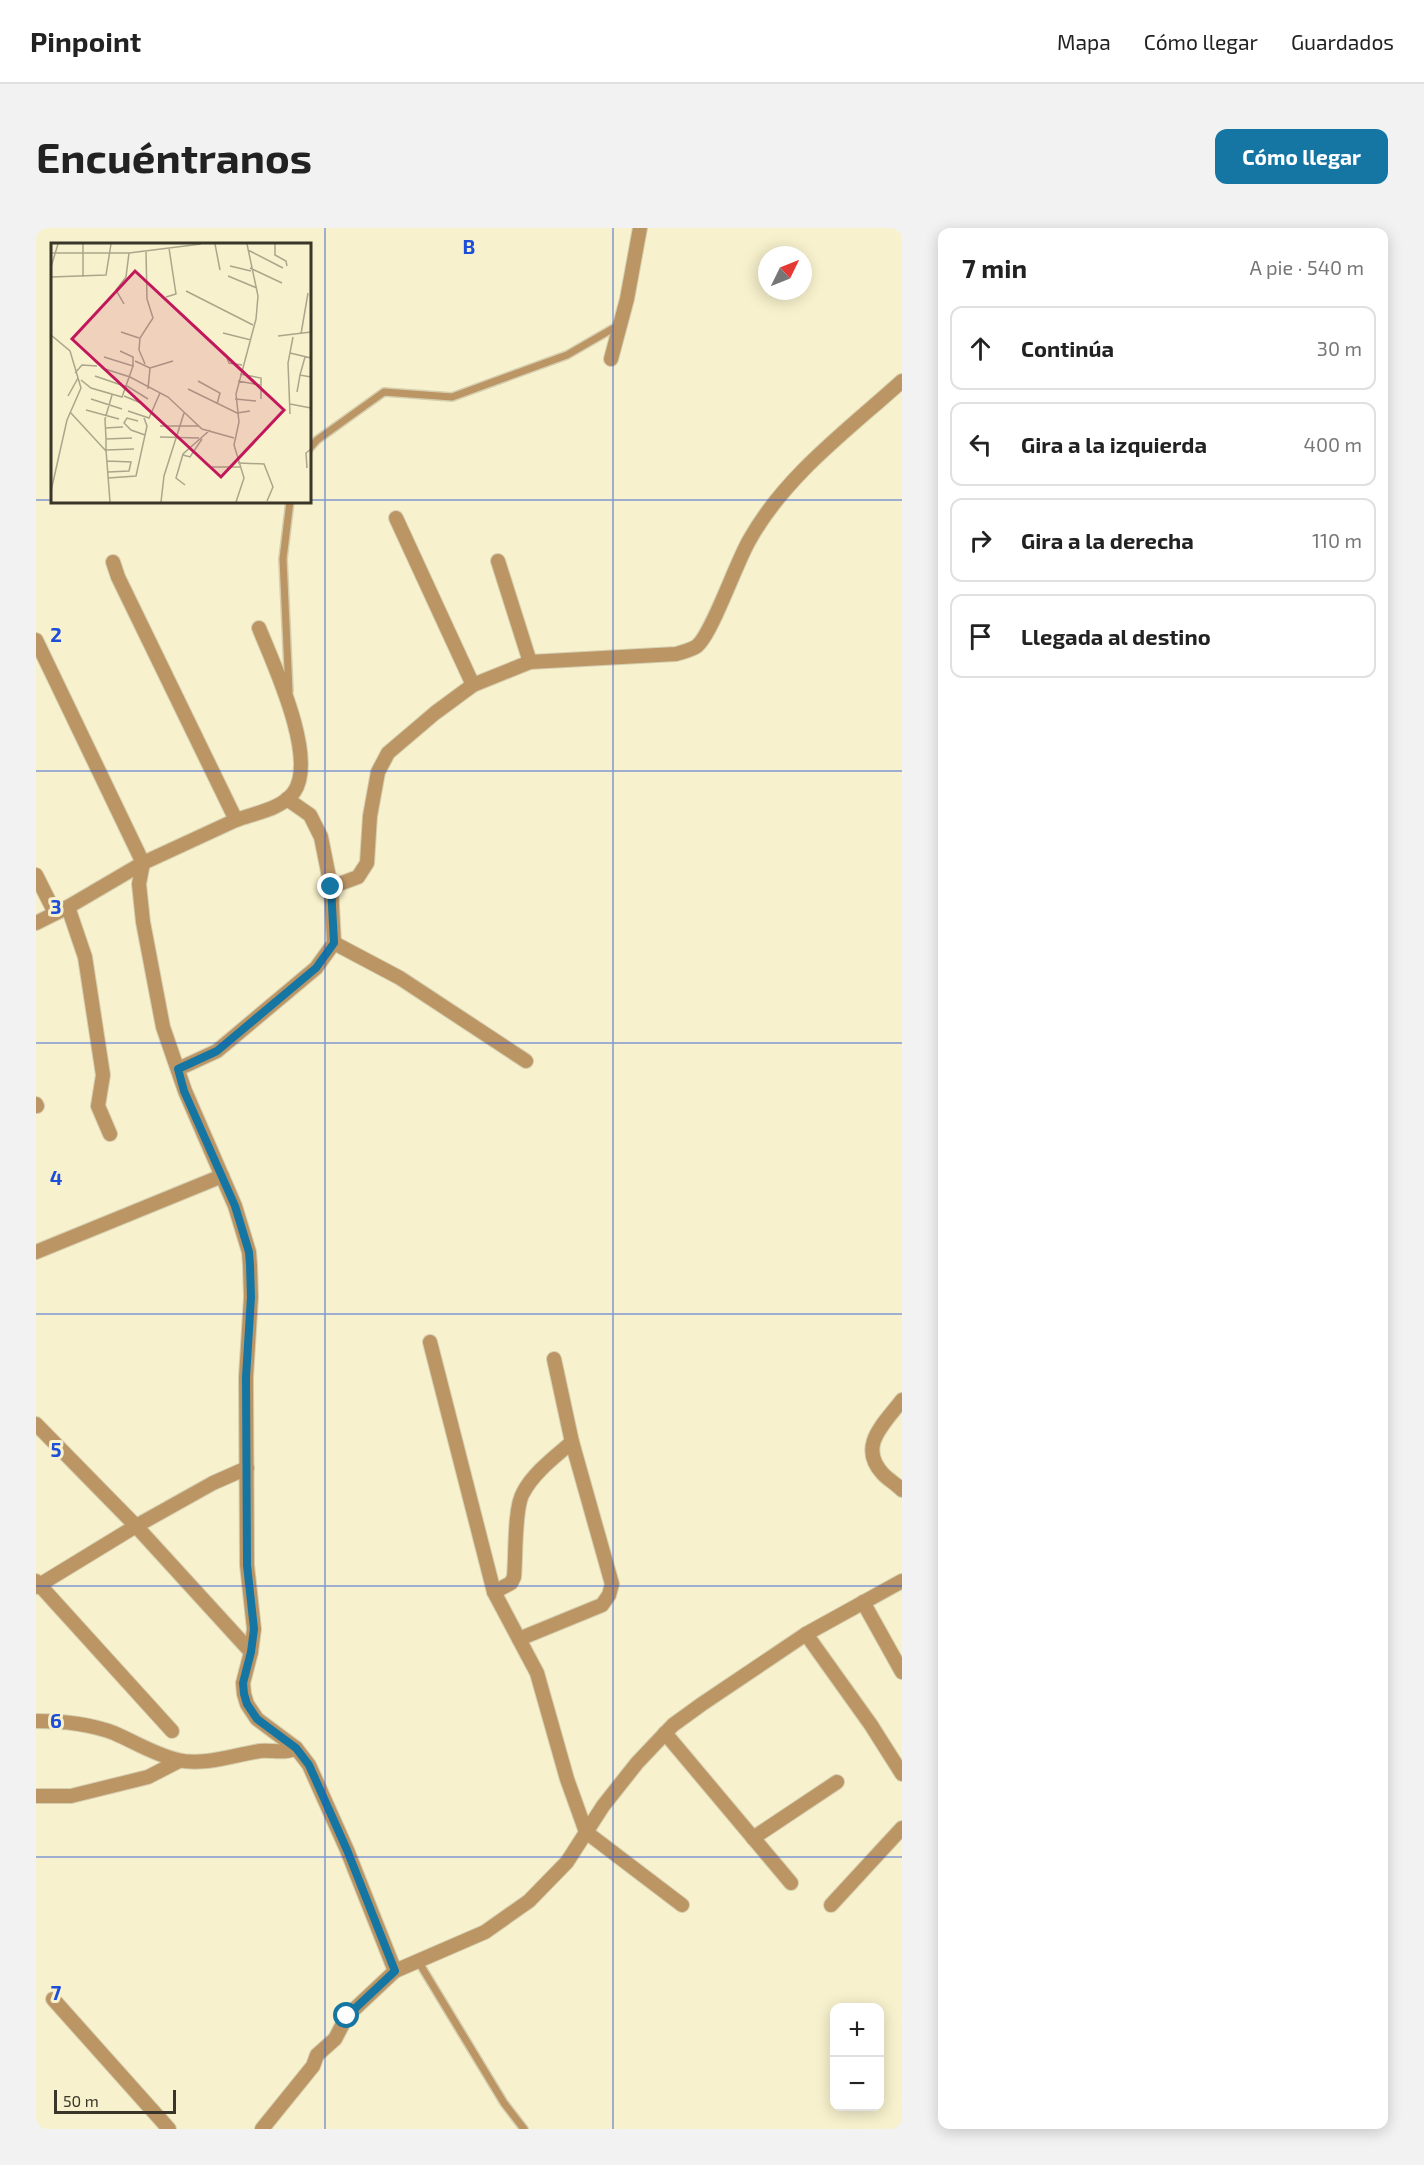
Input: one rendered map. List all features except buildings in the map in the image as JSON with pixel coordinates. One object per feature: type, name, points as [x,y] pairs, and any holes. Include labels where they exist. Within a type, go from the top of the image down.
[{"type":"street","points":[[611,359],[627,299],[640,228]]},
{"type":"street","points":[[331,887],[358,876],[368,863],[370,816],[378,772],[388,753],[435,712],[473,685],[530,662],[676,654],[697,646],[709,627],[749,539],[775,501],[802,471],[902,381]]},
{"type":"street","points":[[396,518],[473,685]]},
{"type":"street","points":[[498,561],[530,662]]},
{"type":"street","points":[[113,562],[118,577],[236,820]]},
{"type":"street","points":[[36,923],[144,863],[236,820],[274,807],[287,800],[295,791],[301,766],[298,738],[289,705],[259,628]]},
{"type":"street","points":[[36,639],[144,863],[140,884],[143,922],[163,1027],[184,1091],[235,1206],[249,1252],[251,1297],[246,1377],[247,1565],[254,1629],[243,1683],[247,1704],[257,1719],[296,1748],[309,1765],[361,1883],[395,1971]]},
{"type":"street","points":[[178,1069],[217,1051],[316,968],[334,943],[331,887],[321,837],[310,815],[287,800]]},
{"type":"street","points":[[36,875],[55,913]]},
{"type":"street","points":[[68,907],[85,957],[103,1075],[98,1106],[110,1134]]},
{"type":"street","points":[[334,943],[400,978],[525,1061]]},
{"type":"street","points":[[36,1252],[222,1176]]},
{"type":"street","points":[[430,1342],[494,1592],[537,1673],[567,1779],[586,1833],[682,1905]]},
{"type":"street","points":[[519,1639],[602,1605],[609,1595],[612,1584],[572,1442],[554,1359]]},
{"type":"street","points":[[902,1400],[872,1441],[871,1457],[883,1474],[902,1490]]},
{"type":"street","points":[[36,1424],[136,1526],[251,1652]]},
{"type":"street","points":[[494,1592],[511,1583],[514,1577],[518,1515],[522,1493],[547,1463],[572,1442]]},
{"type":"street","points":[[172,1731],[37,1584],[213,1483],[247,1468]]},
{"type":"street","points":[[262,2129],[313,2066],[317,2055],[335,2038],[347,2016],[395,1971],[485,1932],[529,1901],[567,1862],[609,1797],[637,1762],[665,1733],[702,1704],[806,1634],[902,1581]]},
{"type":"street","points":[[864,1602],[902,1672]]},
{"type":"street","points":[[806,1634],[872,1725],[902,1774]]},
{"type":"street","points":[[36,1721],[78,1725],[112,1733],[179,1761],[212,1760],[264,1751],[290,1751],[296,1748]]},
{"type":"street","points":[[665,1733],[791,1883]]},
{"type":"street","points":[[36,1796],[71,1796],[148,1777],[179,1761]]},
{"type":"street","points":[[753,1838],[837,1782]]},
{"type":"street","points":[[831,1905],[902,1828]]},
{"type":"street","points":[[53,1999],[169,2129]]},
{"type":"lane","points":[[310,448],[317,440],[384,392],[452,397],[567,355],[620,325]]},
{"type":"lane","points":[[289,705],[283,559],[290,502]]},
{"type":"lane","points":[[418,1961],[504,2103],[524,2129]]},
{"type":"route","points":[[331,887],[334,943],[316,968],[217,1051],[178,1069],[184,1091],[235,1206],[249,1252],[252,1278],[246,1377],[248,1412],[246,1506],[247,1565],[254,1629],[243,1683],[244,1694],[251,1712],[257,1719],[296,1748],[309,1765],[347,1850],[395,1971],[347,2016]]}]
